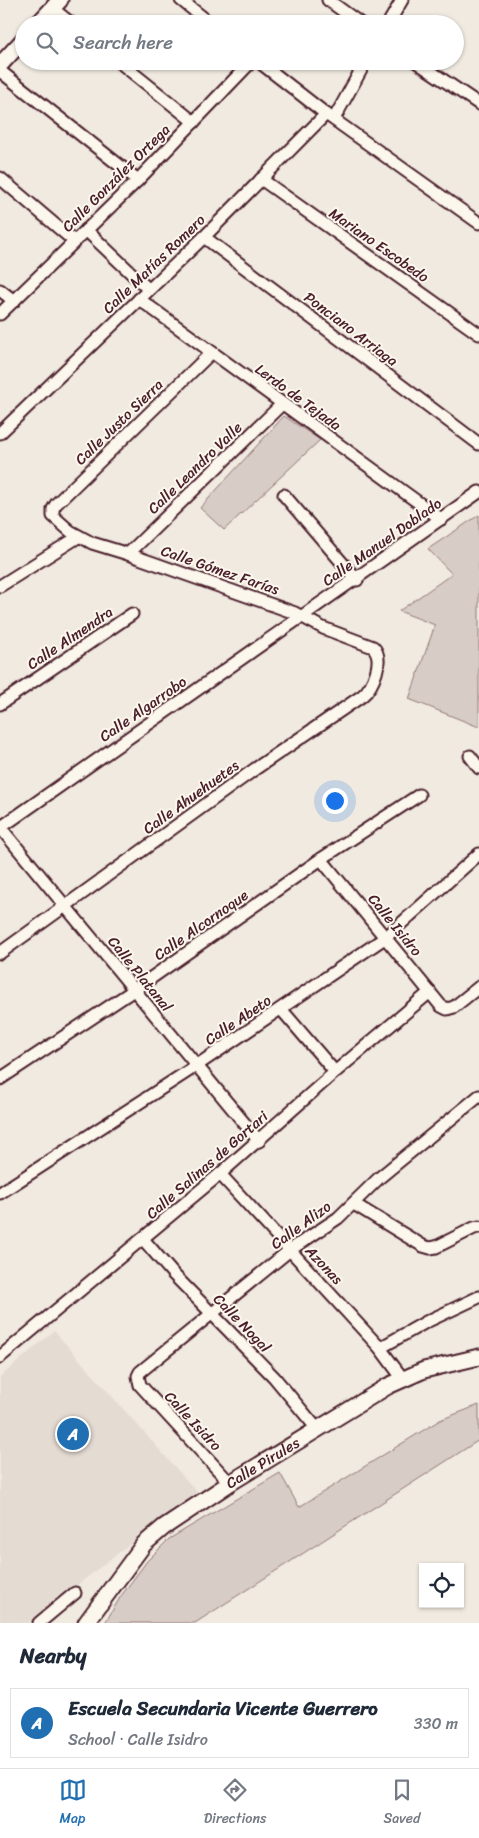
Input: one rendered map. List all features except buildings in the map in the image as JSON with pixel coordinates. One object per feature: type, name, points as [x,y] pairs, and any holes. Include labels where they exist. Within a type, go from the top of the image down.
[{"type":"street","points":[[181,0],[200,15]]},
{"type":"street","points":[[328,0],[349,15]]},
{"type":"street","points":[[393,15],[402,0]]},
{"type":"street","points":[[46,15],[56,4],[65,15]]},
{"type":"street","points":[[0,65],[15,49]]},
{"type":"street","points":[[129,70],[194,122]]},
{"type":"street","name":"Calle González Ortega","points":[[0,314],[138,180],[243,70]]},
{"type":"street","points":[[270,70],[330,116],[479,223]]},
{"type":"street","name":"Calle Matías Romero","points":[[0,433],[262,179],[330,116],[360,70]]},
{"type":"street","points":[[428,70],[479,104]]},
{"type":"street","points":[[0,71],[138,180]]},
{"type":"street","points":[[0,178],[74,241]]},
{"type":"street","name":"Mariano Escobedo","points":[[262,179],[479,334]]},
{"type":"street","points":[[86,230],[148,289]]},
{"type":"street","name":"Ponciano Arriaga","points":[[204,237],[479,444]]},
{"type":"street","points":[[0,290],[14,301]]},
{"type":"street","name":"Lerdo de Tejada","points":[[139,299],[441,519]]},
{"type":"street","name":"Calle Justo Sierra","points":[[53,516],[53,509],[56,504],[211,353]]},
{"type":"street","name":"Calle Leandro Valle","points":[[128,554],[282,404]]},
{"type":"street","name":"Calle Manuel Doblado","points":[[303,616],[357,580],[479,492]]},
{"type":"street","points":[[284,494],[357,580]]},
{"type":"street","name":"Calle Gómez Farías","points":[[53,516],[78,537],[92,543],[303,616],[323,628],[368,644],[378,653]]},
{"type":"street","points":[[0,586],[78,537]]},
{"type":"street","name":"Calle Almendra","points":[[0,704],[132,614]]},
{"type":"street","name":"Calle Algarrobo","points":[[0,827],[303,616]]},
{"type":"street","name":"Calle Ahuehuetes","points":[[0,953],[255,769],[362,696],[369,690],[372,684],[379,658],[378,653]]},
{"type":"street","points":[[470,756],[479,768]]},
{"type":"street","name":"Calle Alcornoque","points":[[0,1079],[134,990],[321,858],[419,795]]},
{"type":"street","name":"Calle Platanal","points":[[0,827],[259,1140]]},
{"type":"street","name":"Calle Abeto","points":[[0,1193],[196,1066],[386,937],[479,854]]},
{"type":"street","name":"Calle Isidro","points":[[321,858],[441,1006],[447,1009],[454,1007],[479,987]]},
{"type":"street","name":"Calle Salinas de Gortari","points":[[2,1352],[143,1239],[430,992]]},
{"type":"street","points":[[281,1009],[335,1072]]},
{"type":"street","name":"Calle Alizo","points":[[138,1376],[143,1369],[290,1250],[323,1230],[354,1204],[379,1178],[479,1096]]},
{"type":"street","name":"Azonas","points":[[220,1174],[380,1348],[402,1379]]},
{"type":"street","points":[[354,1204],[430,1248],[479,1227]]},
{"type":"street","name":"Calle Nogal","points":[[143,1239],[174,1275],[274,1377],[318,1430]]},
{"type":"street","points":[[380,1348],[426,1322],[479,1297]]},
{"type":"street","name":"Calle Pirules","points":[[86,1623],[150,1537],[164,1526],[364,1400],[402,1379],[432,1368],[479,1358]]},
{"type":"street","name":"Calle Isidro","points":[[138,1376],[140,1385],[230,1483]]},
{"type":"street","points":[[39,1623],[76,1593]]},
{"type":"shaded area","points":[[284,416],[320,440],[224,530],[200,508]]},
{"type":"shaded area","points":[[479,515],[479,727],[409,699],[435,625],[399,611],[452,574],[428,549]]},
{"type":"shaded area","points":[[54,1331],[197,1492],[28,1623],[0,1623],[0,1377]]},
{"type":"shaded area","points":[[479,1405],[479,1440],[195,1623],[105,1623],[121,1596],[147,1561],[169,1539],[280,1473],[299,1507],[440,1420]]},
{"type":"place","name":"Escuela Secundaria Vicente Guerrero","points":[[73,1434]]}]
